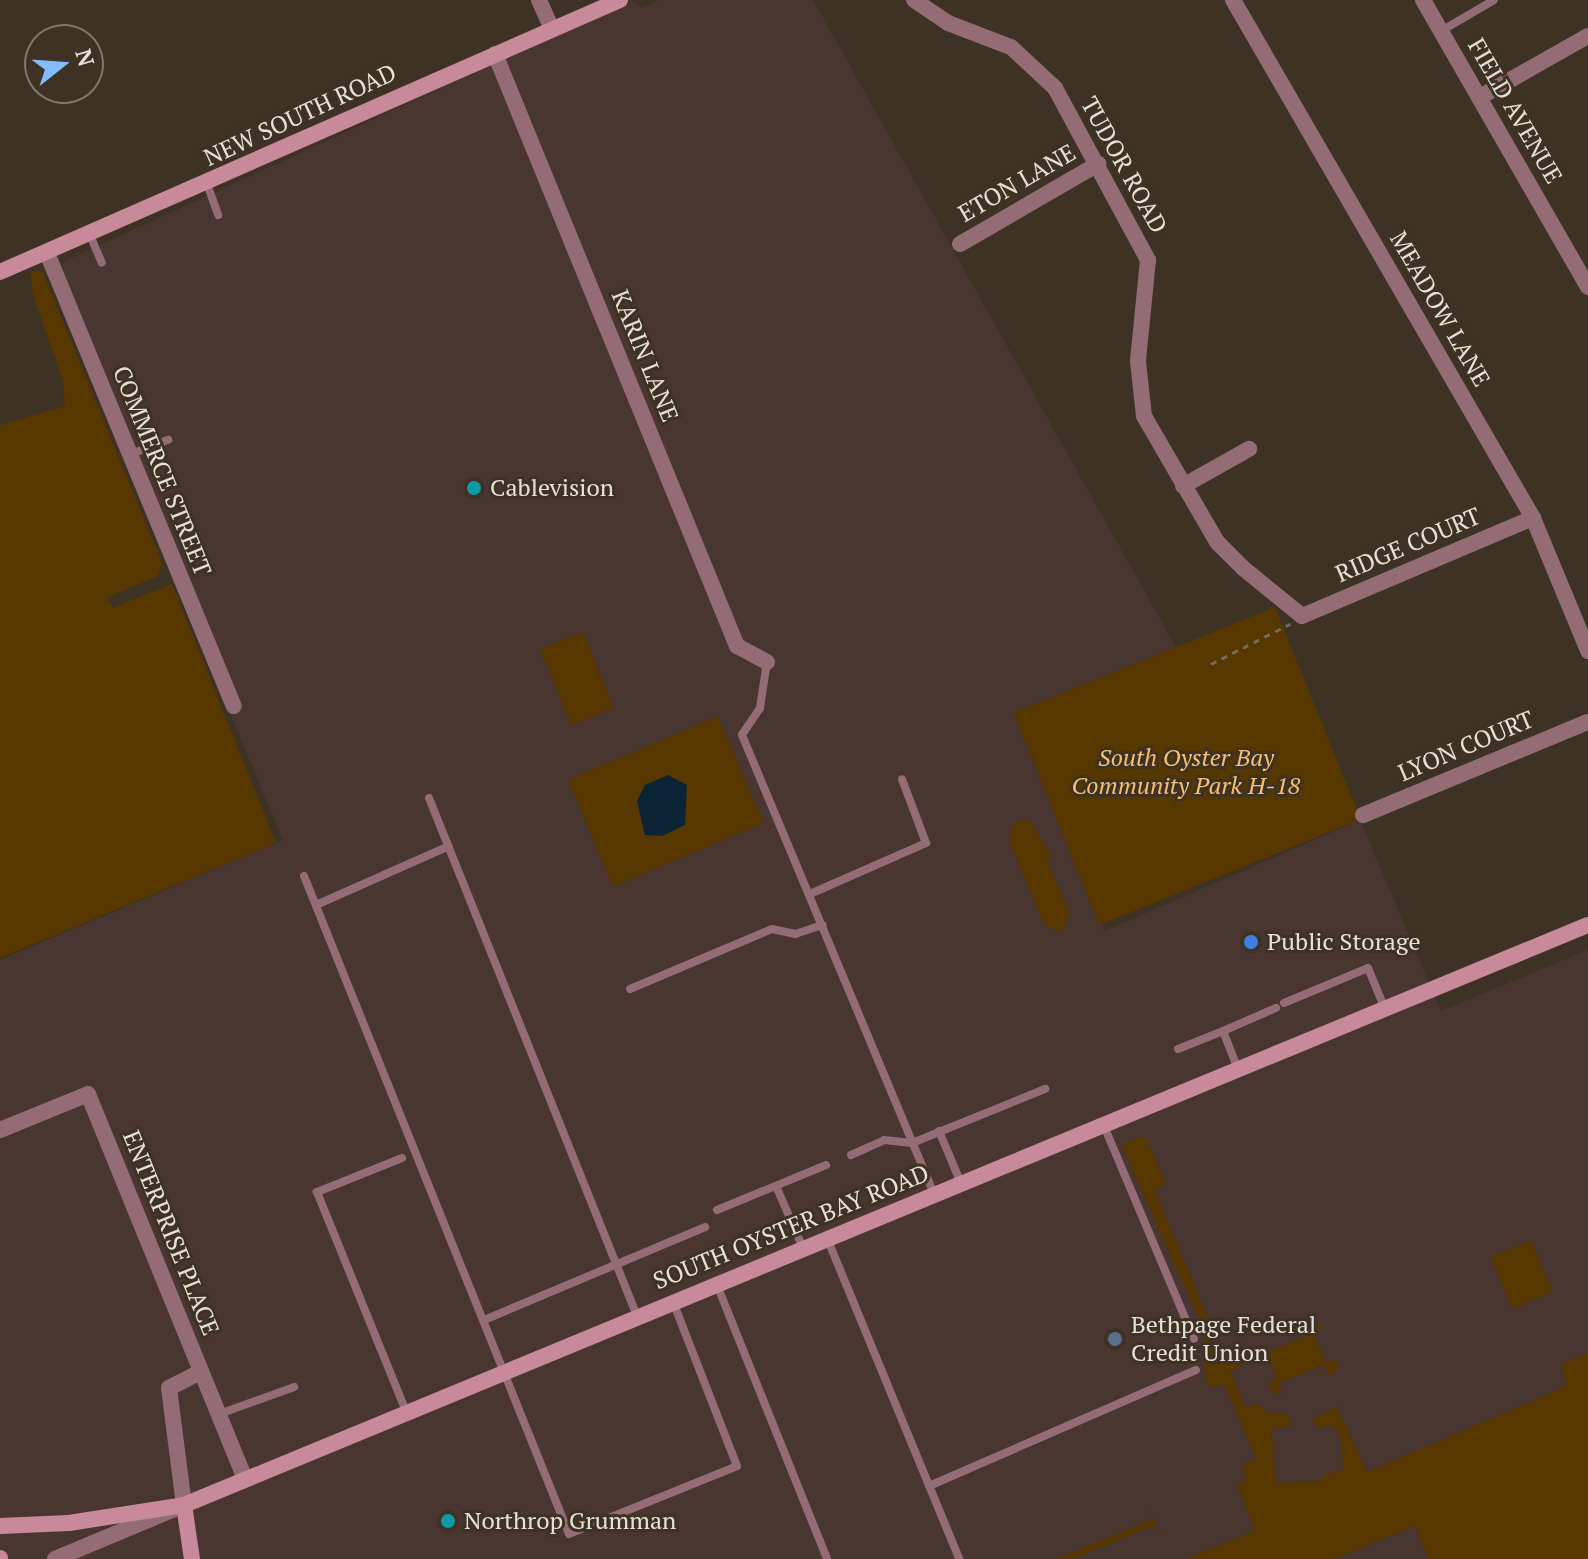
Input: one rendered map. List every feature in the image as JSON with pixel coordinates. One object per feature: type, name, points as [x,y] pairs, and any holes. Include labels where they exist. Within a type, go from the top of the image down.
[{"type":"main road","name":"NEW SOUTH ROAD","points":[[0,272],[207,184],[620,0]]},
{"type":"main road","name":"SOUTH OYSTER BAY ROAD","points":[[0,1526],[69,1523],[184,1505],[1588,925]]},
{"type":"main road","points":[[184,1505],[192,1559]]},
{"type":"street","points":[[539,0],[552,29]]},
{"type":"street","name":"TUDOR ROAD","points":[[914,0],[948,23],[994,39],[1029,59],[1055,88],[1148,260],[1139,396],[1183,486],[1217,542],[1302,616]]},
{"type":"street","name":"MEADOW LANE","points":[[1233,0],[1533,518],[1588,651]]},
{"type":"street","name":"FIELD AVENUE","points":[[1423,0],[1585,276]]},
{"type":"street","points":[[1480,97],[1588,36]]},
{"type":"street","name":"KARIN LANE","points":[[495,54],[737,646],[767,662]]},
{"type":"street","name":"ETON LANE","points":[[960,244],[1098,164]]},
{"type":"street","name":"COMMERCE STREET","points":[[47,253],[234,706]]},
{"type":"street","points":[[1183,486],[1249,449]]},
{"type":"street","name":"RIDGE COURT","points":[[1302,616],[1533,518]]},
{"type":"street","name":"LYON COURT","points":[[1363,815],[1588,722]]},
{"type":"street","name":"ENTERPRISE PLACE","points":[[0,1130],[88,1094],[245,1479]]},
{"type":"street","points":[[55,1559],[184,1505],[169,1388],[201,1372]]},
{"type":"lane","points":[[1441,31],[1494,0]]},
{"type":"lane","points":[[207,184],[218,215]]},
{"type":"lane","points":[[90,235],[102,263]]},
{"type":"lane","points":[[130,455],[168,440]]},
{"type":"lane","points":[[767,662],[760,708],[742,735],[934,1194]]},
{"type":"lane","points":[[810,894],[926,843],[902,779]]},
{"type":"lane","points":[[429,798],[637,1316]]},
{"type":"lane","points":[[316,905],[449,846]]},
{"type":"lane","points":[[304,876],[569,1534],[737,1466],[673,1302]]},
{"type":"lane","points":[[630,989],[772,929],[795,934],[823,925]]},
{"type":"lane","points":[[1178,1049],[1368,968],[1385,1009]]},
{"type":"lane","points":[[1223,1031],[1238,1069]]},
{"type":"lane","points":[[851,1155],[884,1140],[912,1143],[1045,1089]]},
{"type":"lane","points":[[1103,1124],[1194,1339]]},
{"type":"lane","points":[[939,1131],[961,1183]]},
{"type":"lane","points":[[402,1158],[317,1192],[406,1411]]},
{"type":"lane","points":[[717,1210],[826,1165]]},
{"type":"lane","points":[[776,1186],[803,1248]]},
{"type":"lane","points":[[484,1320],[705,1227]]},
{"type":"lane","points":[[827,1238],[959,1559]]},
{"type":"lane","points":[[716,1284],[827,1559]]},
{"type":"lane","points":[[929,1486],[1196,1370]]},
{"type":"lane","points":[[218,1414],[294,1387]]},
{"type":"path","points":[[1211,664],[1302,616]]},
{"type":"shaded area","points":[[632,0],[642,8],[659,0],[813,0],[1178,651],[1017,721],[1105,931],[1360,820],[1441,1011],[1588,950],[1588,1559],[0,1559],[0,960],[283,840],[46,270]]},
{"type":"green space","points":[[37,270],[43,273],[162,563],[158,576],[108,597],[112,608],[172,584],[276,843],[0,958],[0,425],[65,406],[63,382],[33,294],[30,273]]},
{"type":"green space","name":"South Oyster Bay Community Park H-18","points":[[1275,607],[1361,819],[1099,925],[1014,713]]},
{"type":"green space","points":[[583,632],[614,708],[571,725],[540,649]]},
{"type":"green space","points":[[718,716],[763,823],[613,886],[568,780]]},
{"type":"green space","points":[[1024,819],[1032,823],[1052,858],[1047,860],[1070,914],[1062,932],[1045,926],[1009,841],[1012,825]]},
{"type":"green space","points":[[1136,1138],[1146,1138],[1166,1184],[1154,1189],[1223,1354],[1236,1352],[1242,1364],[1231,1373],[1245,1407],[1258,1404],[1266,1412],[1287,1414],[1291,1426],[1271,1429],[1277,1483],[1324,1480],[1324,1474],[1344,1470],[1340,1434],[1331,1425],[1317,1428],[1312,1419],[1337,1407],[1367,1472],[1567,1386],[1561,1365],[1588,1353],[1588,1559],[1428,1559],[1415,1526],[1334,1559],[1187,1559],[1255,1530],[1237,1485],[1246,1481],[1241,1466],[1256,1459],[1224,1384],[1210,1388],[1205,1376],[1202,1325],[1122,1146]]},
{"type":"green space","points":[[1531,1240],[1553,1292],[1512,1309],[1490,1257]]},
{"type":"green space","points":[[1314,1322],[1322,1326],[1314,1334],[1325,1362],[1338,1360],[1336,1372],[1329,1375],[1324,1365],[1279,1383],[1282,1392],[1274,1395],[1269,1383],[1277,1378],[1268,1357],[1256,1359],[1255,1348],[1261,1345],[1266,1353],[1311,1334],[1308,1326]]},
{"type":"green space","points":[[1149,1506],[1161,1536],[1155,1525],[1073,1559],[1056,1559],[1153,1519]]},
{"type":"water","points":[[668,775],[687,785],[685,825],[662,836],[645,835],[637,801],[645,785]]},
{"type":"place","name":"Cablevision","points":[[474,488]]},
{"type":"place","name":"Public Storage","points":[[1251,942]]},
{"type":"place","name":"Bethpage Federal Credit Union","points":[[1115,1339]]},
{"type":"place","name":"Northrop Grumman","points":[[448,1521]]}]
